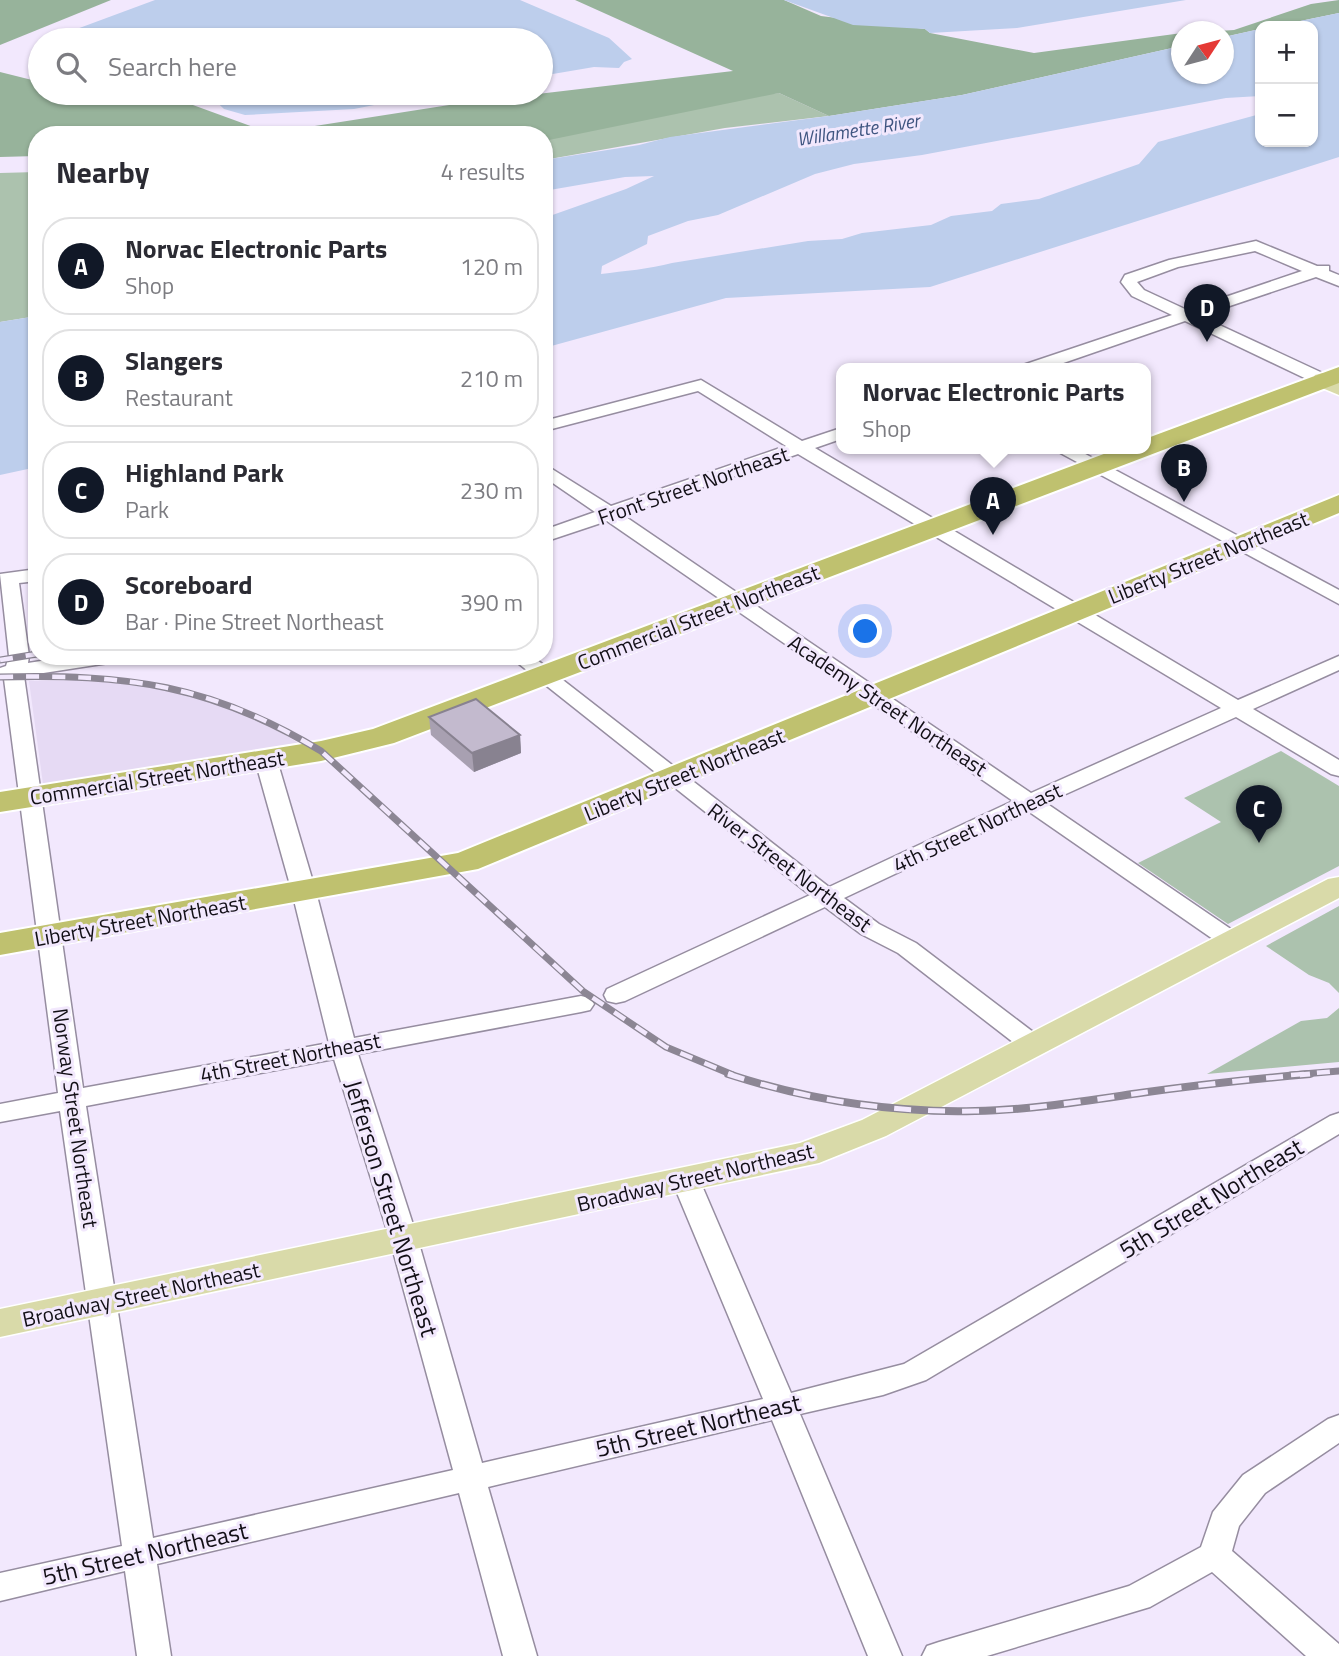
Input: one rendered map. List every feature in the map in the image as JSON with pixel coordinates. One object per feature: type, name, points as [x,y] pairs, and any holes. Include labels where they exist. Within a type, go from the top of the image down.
[{"type":"highway","name":"Commercial Street Northeast","points":[[1151,446],[1334,381]]},
{"type":"highway","name":"Commercial Street Northeast","points":[[0,802],[331,750],[383,736],[1131,454]]},
{"type":"highway","name":"Liberty Street Northeast","points":[[0,944],[466,862],[1339,503]]},
{"type":"main road","name":"Broadway Street Northeast","points":[[0,1323],[779,1162],[839,1143],[874,1128],[1339,886]]},
{"type":"street","points":[[1334,381],[1138,293],[1131,287],[1131,278],[1174,263],[1256,246],[1339,281]]},
{"type":"street","points":[[1047,363],[1339,264]]},
{"type":"street","points":[[553,424],[701,385],[1339,769]]},
{"type":"street","name":"Front Street Northeast","points":[[553,533],[836,435]]},
{"type":"street","points":[[1071,454],[1339,598]]},
{"type":"street","name":"Academy Street Northeast","points":[[553,476],[1232,941]]},
{"type":"street","points":[[5,580],[28,576]]},
{"type":"street","name":"Norway Street Northeast","points":[[5,580],[19,656],[8,672],[30,797],[154,1656]]},
{"type":"street","name":"4th Street Northeast","points":[[616,995],[1030,802],[1339,662]]},
{"type":"street","points":[[8,672],[55,665]]},
{"type":"street","name":"River Street Northeast","points":[[531,665],[827,897],[870,929],[907,948],[1032,1044]]},
{"type":"street","name":"Jefferson Street Northeast","points":[[266,760],[304,891],[343,1047],[404,1240],[520,1656]]},
{"type":"street","name":"4th Street Northeast","points":[[0,1113],[580,1004]]},
{"type":"street","name":"5th Street Northeast","points":[[0,1587],[883,1383],[934,1363],[1339,1122]]},
{"type":"street","points":[[686,1181],[783,1405],[831,1530],[885,1656]]},
{"type":"street","points":[[939,1656],[1138,1597],[1215,1555],[1224,1521],[1254,1484],[1339,1427]]},
{"type":"street","points":[[1215,1555],[1329,1656]]},
{"type":"shaded area","points":[[76,680],[141,685],[216,702],[269,724],[301,745],[43,784],[29,681]]},
{"type":"green space","points":[[0,0],[111,0],[42,28],[28,28],[28,34],[0,45]]},
{"type":"green space","points":[[575,0],[784,0],[821,16],[925,29],[930,33],[1034,53],[1171,34],[1171,48],[962,95],[829,116],[779,93],[553,139],[553,126],[315,126],[449,105],[553,105],[553,92],[733,71]]},
{"type":"green space","points":[[1339,0],[1339,13],[1300,21],[1261,21],[1311,4]]},
{"type":"green space","points":[[1255,23],[1255,30],[1234,35],[1234,30]]},
{"type":"green space","points":[[0,72],[28,79],[28,105],[193,105],[251,126],[28,126],[28,156],[0,157]]},
{"type":"green space","points":[[779,93],[829,116],[725,128],[553,158],[553,126],[398,126]]},
{"type":"green space","points":[[28,172],[28,317],[0,322],[0,173]]},
{"type":"green space","points":[[1281,751],[1339,786],[1339,866],[1228,924],[1138,863],[1221,822],[1184,798]]},
{"type":"green space","points":[[1339,906],[1339,993],[1329,983],[1309,975],[1266,946]]},
{"type":"green space","points":[[1339,1008],[1339,1062],[1207,1074],[1301,1021],[1327,1018]]},
{"type":"water","points":[[155,0],[520,0],[609,38],[632,59],[619,68],[594,67],[553,74],[553,28],[79,28]]},
{"type":"water","points":[[784,0],[1186,0],[1017,28],[930,33],[925,29],[853,25]]},
{"type":"water","name":"Willamette River","points":[[1339,13],[1339,157],[930,287],[726,298],[553,346],[553,215],[654,176],[625,177],[553,189],[553,159],[639,145],[670,137],[962,95],[1171,48],[1171,84],[1234,84],[1234,35],[1255,30],[1255,96],[1226,98],[922,155],[854,164],[815,174],[718,215],[688,221],[648,236],[647,244],[602,266],[601,274],[808,241],[842,239],[862,233],[931,225],[951,216],[992,211],[1001,204],[1039,199],[1139,164],[1158,142],[1255,115],[1255,147],[1318,147],[1318,21],[1300,21]]},
{"type":"water","points":[[220,105],[374,105],[354,109],[245,115],[224,109]]},
{"type":"water","points":[[28,317],[28,469],[0,475],[0,322]]},
{"type":"building","points":[[476,699],[520,735],[472,753],[429,717]]},
{"type":"railway","points":[[0,660],[28,655]]},
{"type":"railway","points":[[0,677],[88,678],[167,688],[204,697],[281,728],[321,751],[584,992],[666,1047],[733,1075]]},
{"type":"railway","points":[[1291,1075],[1339,1071]]},
{"type":"railway","points":[[728,1074],[819,1098],[881,1107],[944,1111],[1037,1107],[1310,1074]]},
{"type":"place","name":"Scoreboard","points":[[1207,342]]},
{"type":"place","name":"Slangers","points":[[1184,502]]},
{"type":"place","name":"Norvac Electronic Parts","points":[[993,535]]},
{"type":"place","name":"Highland Park","points":[[1259,843]]}]
